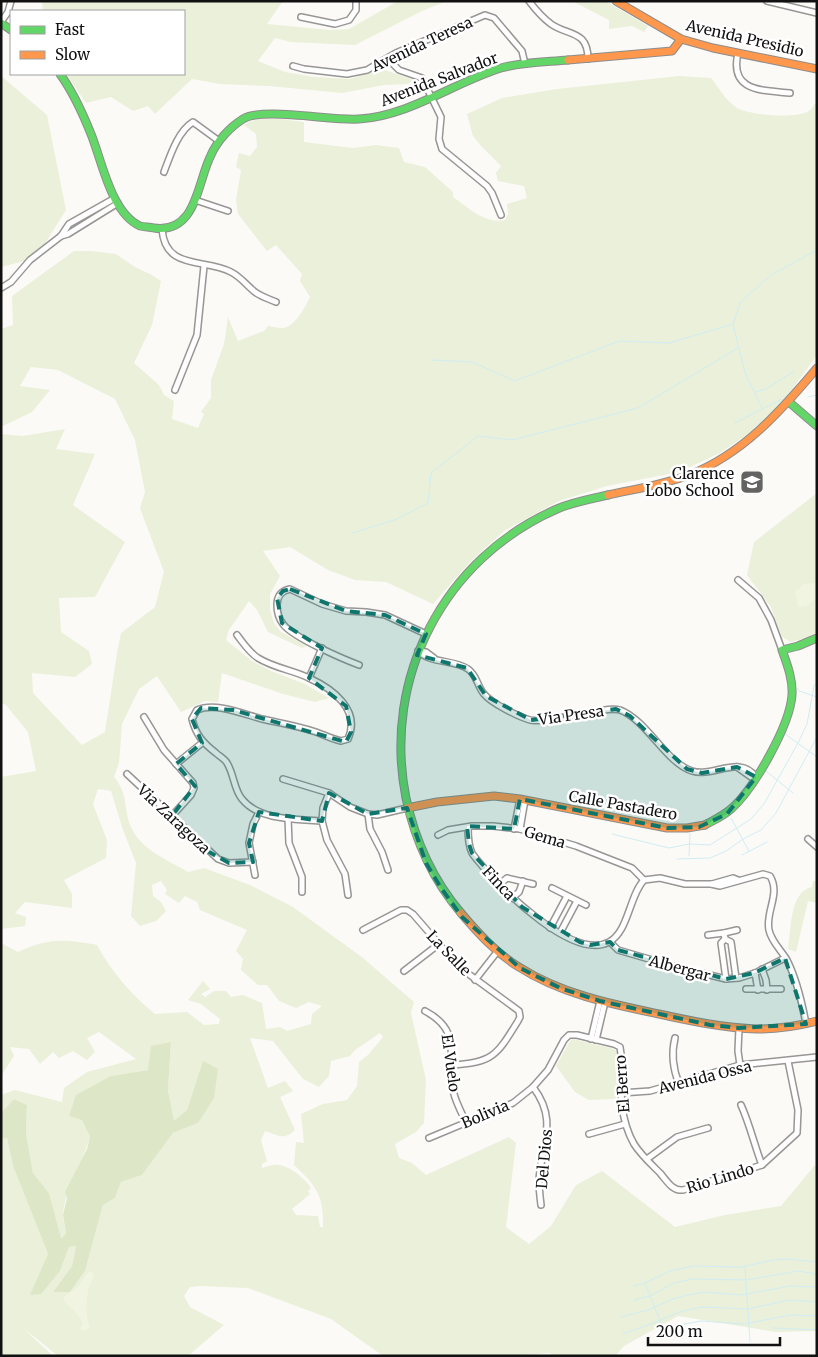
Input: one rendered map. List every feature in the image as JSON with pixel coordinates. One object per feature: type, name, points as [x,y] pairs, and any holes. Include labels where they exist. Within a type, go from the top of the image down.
[{"type":"street","points":[[1,23],[8,12],[10,1]]},
{"type":"street","points":[[302,17],[335,24],[349,20],[356,10],[356,1]]},
{"type":"street","points":[[529,1],[552,25],[577,34],[584,42],[588,59]]},
{"type":"street","name":"Avenida Presidio","points":[[616,1],[681,39],[817,69]]},
{"type":"street","points":[[767,1],[817,13]]},
{"type":"street","name":"Avenida Teresa","points":[[294,66],[347,74],[367,70],[396,53],[485,15],[494,18],[522,51],[525,64]]},
{"type":"street","name":"Avenida Salvador","points":[[162,229],[173,227],[187,216],[195,200],[204,171],[219,141],[244,118],[262,113],[339,119],[385,116],[501,68],[525,64],[672,51],[681,39]]},
{"type":"street","points":[[738,53],[735,67],[738,76],[745,84],[755,89],[790,94]]},
{"type":"street","points":[[388,58],[399,70],[422,78],[441,117],[439,139],[442,149],[487,186],[501,215]]},
{"type":"street","points":[[61,75],[85,119],[116,201],[126,216],[140,226],[162,229],[162,235],[168,248],[179,259],[230,271],[244,281],[255,293],[276,302]]},
{"type":"street","points":[[164,172],[172,152],[187,126],[193,122],[219,141]]},
{"type":"street","points":[[195,200],[228,211]]},
{"type":"street","points":[[1,288],[11,282],[30,260],[61,236],[69,224],[116,201]]},
{"type":"street","points":[[175,390],[198,336],[204,266]]},
{"type":"street","points":[[817,368],[766,426],[743,445],[704,468],[685,477],[658,485],[574,502],[540,516],[499,544],[468,573],[443,604],[426,634],[418,651],[408,684],[402,710],[400,746],[407,808],[420,849],[441,888],[462,917],[497,952],[520,968],[560,988],[602,1002],[710,1026],[774,1028],[817,1021]]},
{"type":"street","points":[[789,402],[817,426]]},
{"type":"street","name":"Calle Pastadero","points":[[368,814],[377,815],[437,802],[494,796],[681,830],[714,822],[727,814],[746,794],[785,724],[790,707],[792,683],[772,620],[759,598],[738,580]]},
{"type":"street","points":[[359,665],[345,660],[290,631],[282,623],[277,613],[278,598],[283,591],[290,589],[322,604],[346,611],[385,615],[426,634]]},
{"type":"street","points":[[237,635],[249,651],[258,658],[309,678],[339,697],[352,718],[351,732],[348,739],[342,741],[334,740],[303,728],[233,710],[201,708],[197,710],[192,719],[195,728],[202,742],[227,762],[242,799],[259,812],[273,816],[322,821]]},
{"type":"street","points":[[782,650],[817,638]]},
{"type":"street","points":[[309,678],[322,648]]},
{"type":"street","name":"Via Presa","points":[[418,651],[424,656],[467,668],[477,680],[486,696],[530,720],[540,721],[616,709],[630,716],[687,769],[702,773],[737,767],[751,777],[756,777]]},
{"type":"street","points":[[144,717],[164,750],[192,783],[194,788],[191,795],[171,817]]},
{"type":"street","points":[[176,764],[202,742]]},
{"type":"street","name":"Via Zaragoza","points":[[127,774],[171,817],[218,858],[229,863],[252,862]]},
{"type":"street","points":[[283,779],[329,792],[350,806],[368,814],[370,829],[382,852],[388,870]]},
{"type":"street","points":[[329,792],[323,808],[322,821],[327,840],[345,874],[348,895]]},
{"type":"street","points":[[517,829],[523,800]]},
{"type":"street","points":[[255,875],[248,843],[253,824],[259,812]]},
{"type":"street","points":[[288,818],[289,843],[302,877],[302,892]]},
{"type":"street","name":"Gema","points":[[438,834],[448,830],[468,827],[493,826],[517,829],[576,846],[636,871],[644,880]]},
{"type":"street","name":"Finca","points":[[468,827],[469,844],[472,854],[512,898],[550,928],[560,933],[590,945],[610,942]]},
{"type":"street","points":[[808,839],[817,847]]},
{"type":"street","points":[[610,942],[623,925],[644,880],[660,878],[685,884],[720,886],[733,884],[738,880],[763,874],[770,876],[774,892],[769,929],[772,939],[785,958],[796,983],[806,1024]]},
{"type":"street","points":[[499,884],[507,878],[533,884]]},
{"type":"street","points":[[512,898],[519,892],[523,881]]},
{"type":"street","points":[[552,888],[586,905]]},
{"type":"street","points":[[550,928],[567,896]]},
{"type":"street","points":[[560,933],[577,901]]},
{"type":"street","name":"La Salle","points":[[363,930],[402,910],[407,910],[413,914],[459,967],[519,1011],[520,1017],[518,1021],[498,1051],[480,1062],[451,1065]]},
{"type":"street","points":[[708,935],[736,930]]},
{"type":"street","points":[[724,933],[725,939]]},
{"type":"street","points":[[725,939],[731,942],[736,978]]},
{"type":"street","points":[[725,939],[721,943],[726,979]]},
{"type":"street","name":"Albergar","points":[[610,942],[618,950],[726,979],[755,973],[785,958]]},
{"type":"street","points":[[404,971],[439,944]]},
{"type":"street","points":[[475,980],[497,952]]},
{"type":"street","points":[[762,969],[767,990]]},
{"type":"street","points":[[755,973],[758,990]]},
{"type":"street","points":[[746,989],[780,989]]},
{"type":"street","points":[[593,1039],[602,1002]]},
{"type":"street","name":"El Vuelo","points":[[425,1012],[436,1018],[446,1027],[451,1044],[453,1089],[466,1122]]},
{"type":"street","points":[[739,1028],[738,1051],[740,1065]]},
{"type":"street","name":"Bolivia","points":[[429,1138],[513,1103],[548,1070],[564,1040],[569,1035],[593,1039]]},
{"type":"street","points":[[675,1038],[672,1051],[679,1084]]},
{"type":"street","name":"El Berro","points":[[593,1039],[620,1047],[622,1054],[621,1107],[625,1124],[635,1145],[672,1187],[678,1190]]},
{"type":"street","name":"Avenida Ossa","points":[[621,1093],[650,1091],[740,1065],[817,1057]]},
{"type":"street","name":"Rio Lindo","points":[[678,1190],[762,1165],[797,1133],[798,1110],[788,1061]]},
{"type":"street","name":"Del Dios","points":[[532,1087],[542,1099],[547,1118],[547,1132],[539,1182],[541,1205]]},
{"type":"street","points":[[742,1105],[762,1165]]},
{"type":"street","points":[[588,1134],[625,1124]]},
{"type":"street","points":[[647,1159],[677,1137],[708,1128]]},
{"type":"highlighted area","points":[[290,589],[346,611],[385,615],[426,634],[417,655],[467,668],[486,696],[531,720],[616,709],[630,716],[687,769],[702,773],[737,767],[756,777],[727,814],[699,827],[667,828],[520,799],[514,829],[467,826],[469,844],[472,853],[522,907],[580,942],[590,945],[610,942],[618,950],[726,979],[754,973],[785,958],[806,1024],[739,1028],[710,1025],[600,1001],[560,988],[520,968],[462,917],[441,888],[426,863],[407,808],[368,814],[329,793],[322,821],[259,812],[249,843],[253,862],[229,863],[209,852],[171,817],[195,786],[176,764],[202,743],[192,719],[201,708],[233,710],[346,742],[351,732],[346,706],[309,678],[322,648],[282,623],[277,598],[283,591]]},
{"type":"green space","points":[[42,1],[283,1],[267,24],[330,30],[349,29],[398,1],[447,1],[422,11],[355,45],[291,42],[275,38],[258,61],[285,72],[314,77],[350,79],[382,69],[413,80],[408,84],[384,85],[342,93],[269,86],[220,84],[192,79],[155,114],[148,106],[133,111],[111,97],[86,103],[67,75],[185,75],[185,10],[43,10]]},
{"type":"green space","points":[[572,1],[605,1],[648,26],[644,32],[632,26],[609,29],[609,20]]},
{"type":"green space","points":[[1,76],[47,115],[66,210],[36,258],[1,267]]},
{"type":"green space","points":[[679,76],[711,78],[733,105],[743,111],[752,113],[796,115],[810,110],[817,101],[817,355],[783,402],[754,430],[720,453],[679,472],[607,486],[559,501],[504,531],[470,562],[433,604],[386,582],[355,580],[328,570],[290,547],[263,551],[280,576],[270,594],[270,610],[274,623],[281,632],[307,646],[302,648],[268,632],[257,610],[249,601],[229,630],[226,640],[252,661],[271,671],[305,684],[329,698],[315,702],[283,694],[222,673],[218,702],[205,701],[181,712],[157,676],[139,689],[122,724],[119,763],[114,777],[122,790],[131,827],[141,842],[148,848],[188,872],[204,868],[250,885],[293,907],[363,958],[414,1002],[411,1013],[426,1080],[424,1123],[416,1132],[395,1144],[399,1158],[412,1163],[426,1175],[509,1137],[516,1143],[506,1227],[529,1244],[551,1226],[576,1185],[602,1171],[675,1227],[725,1215],[781,1206],[814,1166],[817,1165],[817,1331],[776,1332],[678,1316],[624,1346],[615,1356],[552,1356],[550,1353],[513,1356],[383,1356],[331,1319],[248,1288],[200,1286],[190,1287],[184,1296],[190,1307],[224,1325],[188,1356],[58,1356],[22,1327],[53,1356],[1,1356],[1,1139],[7,1138],[13,1166],[48,1254],[31,1295],[60,1271],[69,1247],[76,1246],[72,1266],[53,1292],[70,1292],[85,1271],[103,1205],[115,1198],[121,1182],[142,1175],[173,1133],[198,1123],[203,1062],[187,1110],[174,1122],[168,1090],[171,1043],[148,1070],[111,1076],[82,1120],[90,1137],[64,1205],[63,1215],[66,1234],[60,1238],[49,1193],[33,1173],[26,1133],[27,1105],[14,1099],[1,1113],[1,1095],[15,1090],[62,1102],[64,1088],[87,1072],[136,1059],[99,1032],[87,1038],[95,1052],[87,1060],[73,1051],[59,1058],[53,1052],[40,1064],[29,1049],[10,1047],[14,1056],[1,1076],[1,943],[18,952],[39,944],[57,941],[97,945],[109,965],[123,982],[155,1014],[187,1012],[204,1025],[219,1024],[220,1019],[201,1004],[188,1000],[203,981],[210,989],[201,994],[205,997],[214,991],[226,991],[231,997],[243,995],[262,1003],[266,1029],[280,1027],[287,1031],[311,1024],[312,1014],[322,1006],[309,1002],[296,1008],[279,1001],[267,985],[258,985],[241,970],[243,959],[236,951],[247,930],[200,910],[197,902],[185,896],[179,903],[165,894],[167,890],[161,881],[152,885],[153,896],[161,902],[166,911],[156,921],[140,926],[131,916],[136,863],[111,791],[98,789],[93,804],[107,840],[106,858],[64,880],[72,894],[72,908],[25,902],[15,913],[26,917],[25,926],[1,929],[1,777],[36,771],[28,732],[6,705],[1,703],[1,434],[23,436],[65,429],[56,449],[95,454],[73,505],[125,542],[95,597],[59,598],[61,632],[89,651],[92,664],[75,677],[32,673],[33,693],[82,745],[105,732],[121,633],[155,607],[164,572],[140,508],[145,492],[135,440],[115,399],[58,370],[31,367],[20,386],[50,390],[32,412],[1,427],[1,329],[13,325],[12,296],[74,251],[116,254],[161,281],[152,325],[134,363],[159,385],[164,395],[174,401],[172,419],[198,428],[204,414],[201,412],[211,398],[211,380],[224,344],[228,317],[238,341],[264,331],[268,326],[284,328],[288,326],[300,315],[310,297],[300,281],[302,274],[276,245],[267,251],[238,214],[236,200],[241,170],[236,167],[239,153],[250,156],[257,147],[256,134],[244,125],[251,121],[266,118],[304,122],[304,142],[353,148],[376,145],[399,148],[404,162],[425,167],[453,192],[453,197],[471,210],[490,220],[497,221],[505,220],[508,214],[507,204],[527,198],[524,186],[498,181],[496,173],[501,166],[473,136],[467,114],[502,98],[557,89]],"holes":[[[380,1033],[383,1037],[368,1055],[359,1062],[357,1086],[347,1100],[323,1104],[301,1114],[304,1143],[296,1142],[294,1165],[313,1185],[320,1199],[323,1216],[323,1227],[320,1227],[318,1216],[296,1215],[292,1209],[310,1194],[308,1191],[311,1188],[304,1180],[284,1166],[272,1165],[262,1168],[262,1164],[267,1161],[261,1140],[265,1131],[284,1136],[295,1130],[280,1097],[293,1091],[285,1081],[268,1088],[250,1038],[273,1041],[303,1079],[319,1087],[329,1076],[331,1061],[350,1056],[355,1050]]]},
{"type":"green space","points":[[817,493],[817,632],[791,642],[782,637],[771,607],[747,575],[754,542]]},
{"type":"green space","points":[[803,584],[815,584],[817,600],[812,601],[809,605],[798,607],[795,590],[799,589]]},
{"type":"green space","points":[[813,881],[817,881],[817,903],[808,901],[796,952],[788,949],[792,914],[799,896],[804,890],[812,887]]},
{"type":"green space","points":[[573,1039],[614,1049],[617,1052],[616,1099],[589,1100],[575,1092],[556,1066]]},
{"type":"green space","points":[[171,1042],[168,1090],[174,1121],[187,1110],[203,1061],[218,1069],[214,1098],[198,1123],[173,1133],[142,1175],[121,1182],[115,1198],[103,1205],[85,1271],[70,1292],[53,1292],[72,1266],[76,1246],[69,1247],[60,1271],[41,1294],[30,1295],[48,1254],[13,1166],[7,1138],[1,1139],[1,1113],[14,1099],[27,1105],[26,1133],[33,1173],[49,1193],[61,1238],[66,1234],[63,1215],[67,1198],[65,1192],[87,1149],[90,1137],[82,1120],[69,1116],[76,1095],[111,1076],[148,1070],[151,1046]]},
{"type":"green space","points":[[90,1271],[94,1274],[87,1300],[87,1318],[90,1326],[85,1331],[80,1329],[83,1323],[63,1297],[78,1287]]},
{"type":"waterway","points":[[762,408],[745,373],[733,324],[741,301],[773,274],[817,250]]},
{"type":"waterway","points":[[432,360],[472,362],[515,381],[619,341],[669,343],[733,324]]},
{"type":"waterway","points":[[353,533],[397,519],[428,503],[431,473],[478,436],[512,440],[638,408],[738,348]]},
{"type":"waterway","points":[[755,392],[766,389],[793,372]]},
{"type":"waterway","points":[[808,397],[817,395]]},
{"type":"waterway","points":[[735,423],[782,399]]},
{"type":"waterway","points":[[612,834],[669,848],[689,844],[710,845],[751,819],[764,804],[798,743],[807,724],[814,686],[817,682]]},
{"type":"waterway","points":[[797,688],[799,691],[817,697]]},
{"type":"waterway","points":[[785,734],[817,757]]},
{"type":"waterway","points":[[677,859],[710,858],[726,851],[743,839],[761,830],[776,813],[817,737]]},
{"type":"waterway","points":[[766,771],[793,793]]},
{"type":"waterway","points":[[731,818],[749,851]]},
{"type":"waterway","points":[[689,856],[690,833]]},
{"type":"waterway","points":[[742,855],[767,842]]},
{"type":"waterway","points":[[645,1283],[670,1271],[694,1266],[741,1267],[786,1259],[817,1262]]},
{"type":"waterway","points":[[745,1267],[750,1342]]},
{"type":"waterway","points":[[634,1300],[650,1296],[674,1283],[692,1279],[746,1280],[798,1271],[817,1274]]},
{"type":"waterway","points":[[634,1286],[645,1283],[663,1328],[701,1321],[744,1324],[791,1315],[817,1316]]},
{"type":"waterway","points":[[621,1317],[648,1310],[673,1299],[704,1292],[741,1295],[790,1286],[817,1287]]},
{"type":"waterway","points":[[623,1334],[679,1312],[702,1307],[748,1309],[789,1300],[817,1302]]},
{"type":"waterway","points":[[773,1328],[817,1330]]},
{"type":"traffic: fast","points":[[1,23],[10,29]]},
{"type":"traffic: fast","points":[[61,75],[81,111],[109,185],[122,210],[140,226],[168,228],[179,223],[187,215],[214,150],[224,135],[243,119],[265,114],[347,119],[377,117],[413,106],[483,74],[501,68],[526,63],[568,60]]},
{"type":"traffic: fast","points":[[789,402],[817,426]]},
{"type":"traffic: fast","points":[[461,913],[442,887],[426,859],[414,829],[406,798],[401,753],[404,709],[413,667],[430,627],[453,590],[482,558],[517,531],[557,509],[608,495]]},
{"type":"traffic: fast","points":[[705,825],[728,811],[740,800],[760,772],[778,739],[790,708],[792,695],[791,677],[782,650],[817,638]]},
{"type":"traffic: slow","points":[[616,1],[681,39],[713,48],[817,69]]},
{"type":"traffic: slow","points":[[568,60],[672,51],[681,39]]},
{"type":"traffic: slow","points":[[608,495],[659,484],[689,475],[709,466],[760,430],[817,368]]},
{"type":"traffic: slow","points":[[407,808],[437,802],[494,796],[520,799],[667,828],[687,828],[705,825]]},
{"type":"traffic: slow","points":[[461,913],[488,942],[511,961],[535,976],[587,997],[683,1019],[732,1027],[772,1028],[817,1021]]},
{"type":"place","name":"Clarence Lobo School","points":[[752,482]]}]
